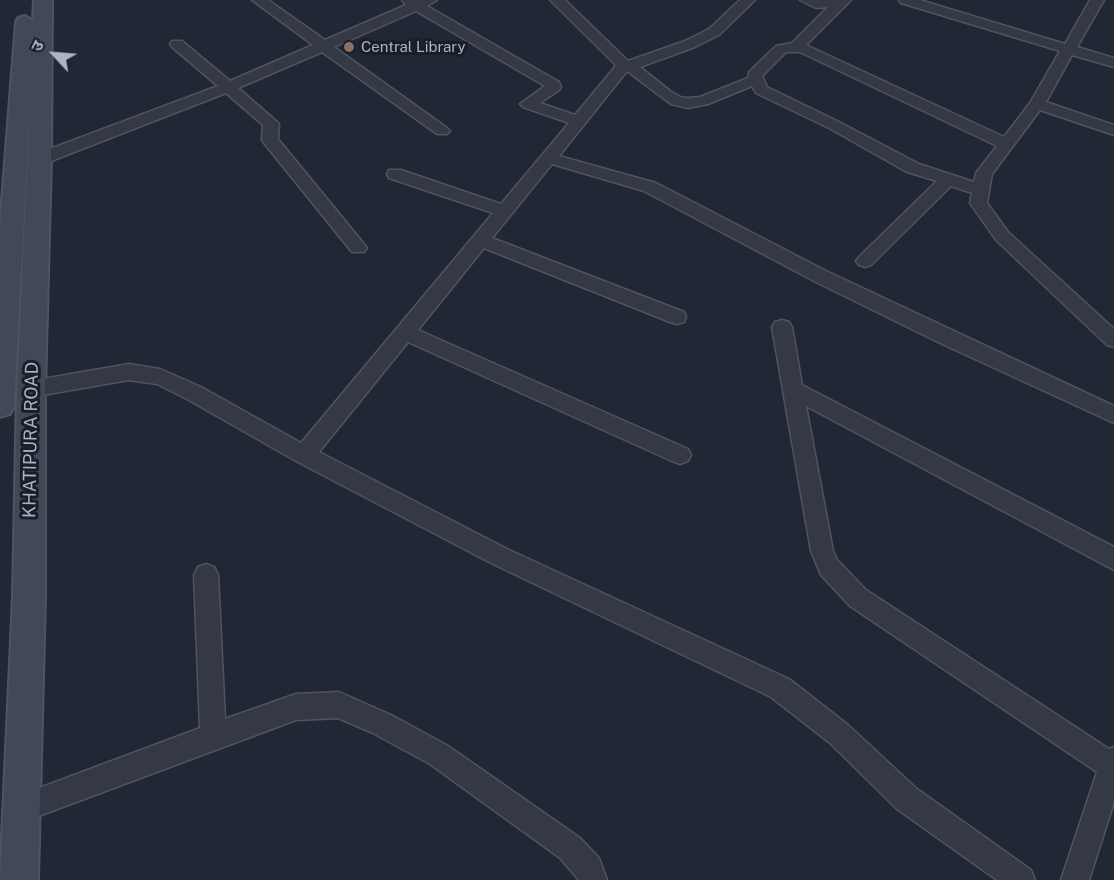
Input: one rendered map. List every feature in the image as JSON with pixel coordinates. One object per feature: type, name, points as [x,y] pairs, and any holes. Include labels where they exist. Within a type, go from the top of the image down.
[{"type":"main road","points":[[26,0],[27,164]]},
{"type":"main road","name":"KHATIPURA ROAD","points":[[0,406],[2,341],[27,164],[43,0]]},
{"type":"main road","name":"KHATIPURA ROAD","points":[[18,880],[29,596],[31,388],[27,164]]},
{"type":"street","points":[[259,0],[442,131]]},
{"type":"street","points":[[557,0],[626,67],[676,101],[688,103],[703,101],[755,80]]},
{"type":"street","points":[[304,455],[548,158],[626,67],[690,44],[714,32],[748,0]]},
{"type":"street","points":[[807,0],[822,4],[843,0]]},
{"type":"street","points":[[796,47],[843,0]]},
{"type":"street","points":[[906,0],[1114,63]]},
{"type":"street","points":[[1097,0],[1037,104],[984,173],[978,203],[1002,236],[1114,340]]},
{"type":"street","points":[[27,164],[226,88],[326,46],[418,2],[554,85],[528,104],[579,121]]},
{"type":"street","points":[[177,45],[271,124],[270,140],[358,248]]},
{"type":"street","points":[[981,190],[913,168],[834,125],[761,90],[754,75],[782,49],[803,48],[1006,144]]},
{"type":"street","points":[[1037,104],[1114,130]]},
{"type":"street","points":[[548,158],[650,187],[830,281],[1114,415]]},
{"type":"street","points":[[395,174],[505,211]]},
{"type":"street","points":[[865,261],[949,179]]},
{"type":"street","points":[[481,240],[677,316]]},
{"type":"street","points":[[782,327],[822,551],[830,567],[858,598],[1113,763],[1106,812],[1075,880]]},
{"type":"street","points":[[405,332],[680,455]]},
{"type":"street","points":[[31,388],[129,372],[160,377],[194,393],[304,455],[499,556],[780,688],[839,734],[907,799],[1021,880]]},
{"type":"street","points":[[794,390],[1114,559]]},
{"type":"street","points":[[206,575],[213,736]]},
{"type":"street","points":[[20,809],[296,707],[339,705],[382,724],[439,755],[570,848],[589,868],[593,880]]},
{"type":"place","name":"Central Library","points":[[349,47]]}]
